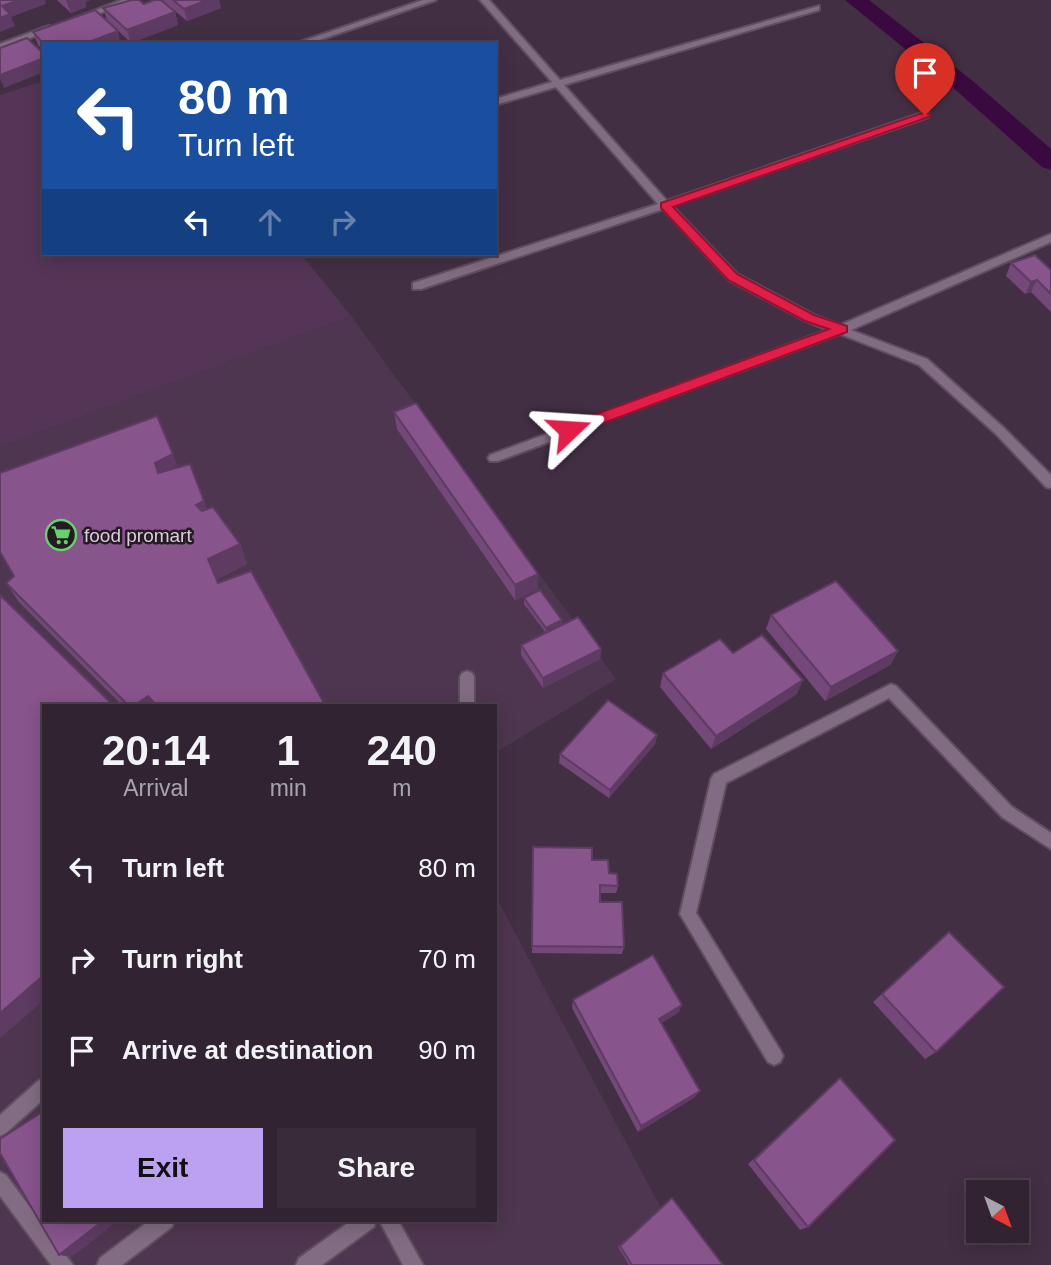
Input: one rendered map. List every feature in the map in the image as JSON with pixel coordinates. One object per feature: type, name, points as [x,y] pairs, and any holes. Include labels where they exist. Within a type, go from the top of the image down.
[{"type":"street","points":[[0,47],[130,0]]},
{"type":"street","points":[[304,42],[432,0]]},
{"type":"street","points":[[484,0],[665,205],[733,277],[810,318],[923,362],[1000,430],[1051,483]]},
{"type":"street","points":[[497,101],[816,8]]},
{"type":"street","points":[[417,286],[665,205],[925,115]]},
{"type":"street","points":[[494,458],[842,329],[1051,238]]},
{"type":"street","points":[[467,677],[467,704]]},
{"type":"street","points":[[774,1056],[688,914],[719,779],[891,690],[1007,812],[1051,842]]},
{"type":"street","points":[[0,1127],[42,1089]]},
{"type":"street","points":[[0,1181],[63,1265]]},
{"type":"street","points":[[107,1265],[161,1222]]},
{"type":"street","points":[[306,1265],[365,1222]]},
{"type":"street","points":[[389,1222],[413,1265]]},
{"type":"shaded area","points":[[42,82],[42,256],[303,256],[351,316],[0,447],[0,95]]},
{"type":"shaded area","points":[[351,316],[616,679],[497,752],[497,704],[42,704],[42,1222],[497,1222],[497,899],[665,1216],[641,1265],[0,1265],[0,447]]},
{"type":"building","points":[[0,0],[19,0],[2,6],[10,14],[0,18]]},
{"type":"building","points":[[139,0],[144,4],[161,0],[175,12],[127,30],[103,8]]},
{"type":"building","points":[[173,0],[207,0],[184,9]]},
{"type":"building","points":[[95,10],[118,31],[89,42],[42,42],[33,32]]},
{"type":"building","points":[[27,38],[42,52],[42,59],[0,75],[0,48]]},
{"type":"building","points":[[1035,255],[1051,270],[1051,294],[1037,280],[1031,282],[1011,263]]},
{"type":"building","points":[[416,403],[538,574],[515,585],[394,412]]},
{"type":"building","points":[[157,416],[173,454],[155,463],[158,473],[190,464],[204,501],[196,505],[202,511],[213,507],[240,544],[208,559],[218,583],[251,571],[324,704],[155,704],[148,696],[136,704],[127,704],[6,583],[14,576],[0,552],[0,473]]},
{"type":"building","points":[[836,581],[898,651],[831,687],[771,615]]},
{"type":"building","points":[[540,590],[562,620],[546,628],[524,598]]},
{"type":"building","points":[[0,595],[112,704],[42,704],[42,977],[0,1013]]},
{"type":"building","points":[[578,617],[601,649],[543,678],[521,645]]},
{"type":"building","points":[[762,635],[803,680],[716,736],[663,673],[720,639],[733,653]]},
{"type":"building","points":[[608,700],[657,735],[610,790],[560,754]]},
{"type":"building","points":[[533,847],[592,848],[592,860],[608,860],[609,873],[617,874],[618,886],[600,885],[600,902],[622,902],[624,947],[532,946]]},
{"type":"building","points":[[949,932],[1004,987],[936,1052],[882,994]]},
{"type":"building","points":[[653,955],[682,1005],[659,1019],[700,1091],[641,1126],[573,1000]]},
{"type":"building","points":[[840,1078],[895,1140],[808,1227],[754,1160]]},
{"type":"building","points":[[42,1112],[42,1222],[101,1222],[59,1255],[0,1153],[0,1139]]},
{"type":"building","points":[[672,1198],[723,1265],[632,1265],[620,1246]]},
{"type":"waterway","points":[[856,0],[966,87],[1051,162]]},
{"type":"place","name":"food promart","points":[[61,535]]},
{"type":"route","points":[[569,430],[842,329],[810,318],[733,277],[665,205],[925,115]]}]
